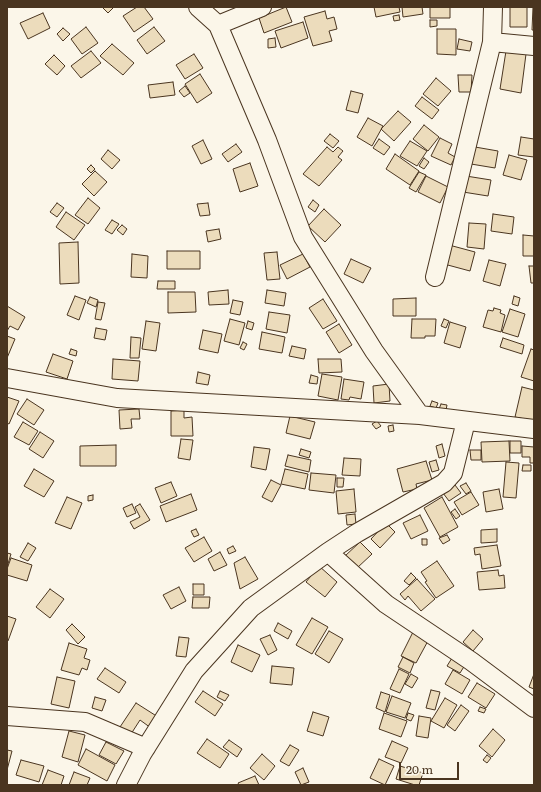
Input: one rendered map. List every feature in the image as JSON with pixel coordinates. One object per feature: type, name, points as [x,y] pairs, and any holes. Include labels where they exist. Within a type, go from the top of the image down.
[{"type":"street","points":[[198,7],[218,25],[267,140],[303,237],[374,351],[420,415]]},
{"type":"street","points":[[218,25],[262,7]]},
{"type":"street","points":[[434,277],[492,42],[493,7]]},
{"type":"street","points":[[492,42],[534,46]]},
{"type":"street","points":[[7,378],[117,398],[420,415],[534,429]]},
{"type":"street","points":[[126,785],[146,748],[194,671],[251,608],[328,552],[357,533],[444,483],[453,473],[466,421]]},
{"type":"street","points":[[328,552],[386,604],[471,661],[534,708]]},
{"type":"street","points":[[7,716],[85,722],[146,748]]},
{"type":"building","points":[[102,7],[114,7],[108,13]]},
{"type":"building","points":[[137,7],[144,7],[153,19],[134,32],[123,16]]},
{"type":"building","points":[[286,7],[292,22],[264,33],[259,18]]},
{"type":"building","points":[[374,7],[399,7],[400,12],[376,17]]},
{"type":"building","points":[[402,7],[422,7],[423,14],[403,17]]},
{"type":"building","points":[[430,7],[450,7],[450,18],[430,18]]},
{"type":"building","points":[[510,7],[527,7],[527,27],[510,27]]},
{"type":"building","points":[[533,7],[534,30],[532,30]]},
{"type":"building","points":[[325,11],[327,19],[334,17],[337,29],[329,31],[332,41],[313,46],[304,17]]},
{"type":"building","points":[[43,13],[50,28],[28,39],[20,23]]},
{"type":"building","points":[[399,15],[400,20],[394,21],[393,16]]},
{"type":"building","points":[[430,20],[437,20],[437,26],[430,27]]},
{"type":"building","points":[[303,22],[308,38],[281,48],[275,31]]},
{"type":"building","points":[[86,27],[98,43],[82,54],[71,39]]},
{"type":"building","points":[[154,27],[165,41],[147,54],[137,40]]},
{"type":"building","points":[[63,28],[70,34],[63,41],[57,34]]},
{"type":"building","points":[[437,29],[456,29],[456,55],[437,54]]},
{"type":"building","points":[[275,38],[276,47],[268,48],[268,39]]},
{"type":"building","points":[[459,39],[472,42],[470,51],[457,49]]},
{"type":"building","points":[[112,44],[134,63],[123,75],[100,56]]},
{"type":"building","points":[[91,51],[101,63],[81,78],[71,66]]},
{"type":"building","points":[[506,51],[526,54],[521,93],[500,89]]},
{"type":"building","points":[[194,54],[203,68],[185,79],[176,65]]},
{"type":"building","points":[[54,55],[65,66],[57,75],[45,64]]},
{"type":"building","points":[[200,74],[212,93],[197,103],[185,84]]},
{"type":"building","points":[[458,75],[472,75],[471,92],[459,92]]},
{"type":"building","points":[[436,78],[451,91],[438,106],[423,94]]},
{"type":"building","points":[[173,82],[175,95],[150,98],[148,85]]},
{"type":"building","points":[[185,86],[190,93],[184,97],[179,91]]},
{"type":"building","points":[[351,91],[363,94],[358,113],[346,110]]},
{"type":"building","points":[[422,97],[439,110],[432,119],[415,106]]},
{"type":"building","points":[[398,111],[411,122],[394,141],[381,129]]},
{"type":"building","points":[[368,118],[383,126],[372,146],[357,137]]},
{"type":"building","points":[[424,125],[439,137],[428,151],[413,139]]},
{"type":"building","points":[[330,134],[339,141],[333,148],[324,141]]},
{"type":"building","points":[[521,137],[534,139],[534,157],[518,155]]},
{"type":"building","points":[[440,138],[452,144],[448,153],[455,157],[451,165],[431,156]]},
{"type":"building","points":[[379,139],[390,147],[384,155],[373,148]]},
{"type":"building","points":[[203,140],[212,159],[201,164],[192,146]]},
{"type":"building","points":[[410,141],[427,151],[417,166],[400,156]]},
{"type":"building","points":[[236,144],[242,152],[228,162],[222,154]]},
{"type":"building","points":[[327,147],[333,152],[338,147],[343,151],[338,157],[342,160],[319,186],[303,174]]},
{"type":"building","points":[[475,147],[498,151],[495,168],[471,164]]},
{"type":"building","points":[[108,150],[120,160],[112,169],[101,159]]},
{"type":"building","points":[[395,154],[419,171],[410,185],[386,169]]},
{"type":"building","points":[[509,155],[527,160],[521,180],[503,175]]},
{"type":"building","points":[[424,158],[429,162],[424,169],[419,166]]},
{"type":"building","points":[[250,163],[258,186],[240,192],[233,169]]},
{"type":"building","points":[[91,165],[95,169],[91,173],[87,169]]},
{"type":"building","points":[[95,171],[107,182],[94,196],[82,184]]},
{"type":"building","points":[[419,172],[426,175],[416,192],[409,188]]},
{"type":"building","points":[[426,176],[448,187],[440,203],[418,192]]},
{"type":"building","points":[[466,176],[491,180],[488,196],[463,192]]},
{"type":"building","points":[[88,198],[100,208],[88,224],[75,215]]},
{"type":"building","points":[[313,200],[319,205],[315,212],[308,207]]},
{"type":"building","points":[[57,203],[64,208],[57,217],[50,212]]},
{"type":"building","points":[[208,203],[210,215],[200,216],[197,204]]},
{"type":"building","points":[[324,209],[341,225],[325,242],[308,226]]},
{"type":"building","points":[[66,212],[85,225],[74,240],[56,227]]},
{"type":"building","points":[[493,214],[514,217],[512,234],[491,231]]},
{"type":"building","points":[[112,220],[119,224],[112,234],[105,230]]},
{"type":"building","points":[[469,223],[486,224],[484,249],[467,247]]},
{"type":"building","points":[[122,225],[127,229],[123,235],[117,230]]},
{"type":"building","points":[[219,229],[221,239],[208,242],[206,231]]},
{"type":"building","points":[[523,235],[534,236],[534,256],[523,256]]},
{"type":"building","points":[[78,242],[79,283],[60,284],[59,243]]},
{"type":"building","points":[[449,245],[475,252],[470,271],[444,264]]},
{"type":"building","points":[[167,251],[200,251],[200,269],[167,269]]},
{"type":"building","points":[[277,252],[280,279],[267,280],[264,253]]},
{"type":"building","points":[[132,254],[148,256],[147,278],[131,277]]},
{"type":"building","points":[[303,254],[310,267],[287,279],[280,265]]},
{"type":"building","points":[[351,259],[371,268],[363,283],[344,274]]},
{"type":"building","points":[[489,260],[506,264],[500,286],[483,281]]},
{"type":"building","points":[[529,266],[534,266],[534,283],[531,283]]},
{"type":"building","points":[[158,281],[175,281],[175,289],[157,289]]},
{"type":"building","points":[[228,290],[229,304],[209,305],[208,292]]},
{"type":"building","points":[[267,290],[286,293],[284,306],[265,303]]},
{"type":"building","points":[[168,292],[195,292],[196,312],[168,313]]},
{"type":"building","points":[[75,296],[86,300],[79,320],[67,315]]},
{"type":"building","points":[[514,296],[520,298],[518,306],[512,304]]},
{"type":"building","points":[[90,297],[98,300],[96,307],[87,303]]},
{"type":"building","points":[[416,298],[416,316],[393,316],[393,299]]},
{"type":"building","points":[[323,299],[337,321],[323,329],[309,308]]},
{"type":"building","points":[[233,300],[243,302],[240,315],[230,313]]},
{"type":"building","points":[[98,302],[105,303],[101,320],[95,319]]},
{"type":"building","points":[[7,306],[25,317],[18,330],[10,326],[7,331]]},
{"type":"building","points":[[494,308],[501,310],[500,313],[505,315],[501,332],[483,327],[488,310],[493,311]]},
{"type":"building","points":[[510,309],[525,314],[518,337],[502,332]]},
{"type":"building","points":[[269,312],[290,315],[287,333],[266,329]]},
{"type":"building","points":[[230,319],[245,323],[239,345],[224,341]]},
{"type":"building","points":[[412,319],[436,319],[435,336],[411,338]]},
{"type":"building","points":[[444,319],[449,321],[446,328],[441,326]]},
{"type":"building","points":[[146,321],[160,323],[156,351],[142,349]]},
{"type":"building","points":[[248,321],[254,323],[252,330],[246,328]]},
{"type":"building","points":[[450,322],[466,327],[460,348],[444,343]]},
{"type":"building","points":[[339,324],[352,345],[339,353],[326,332]]},
{"type":"building","points":[[96,328],[107,330],[105,340],[94,338]]},
{"type":"building","points":[[203,330],[222,334],[218,353],[199,349]]},
{"type":"building","points":[[262,332],[285,337],[282,353],[259,349]]},
{"type":"building","points":[[7,336],[15,339],[7,358]]},
{"type":"building","points":[[131,337],[141,338],[139,358],[130,358]]},
{"type":"building","points":[[503,338],[524,345],[522,354],[500,347]]},
{"type":"building","points":[[243,342],[247,344],[244,350],[240,348]]},
{"type":"building","points":[[292,346],[306,349],[304,359],[289,356]]},
{"type":"building","points":[[71,349],[77,351],[76,356],[69,354]]},
{"type":"building","points":[[531,349],[534,350],[534,381],[521,377]]},
{"type":"building","points":[[53,354],[73,361],[67,379],[46,372]]},
{"type":"building","points":[[113,359],[140,361],[138,381],[112,379]]},
{"type":"building","points":[[318,359],[341,359],[342,372],[319,373]]},
{"type":"building","points":[[198,372],[210,375],[208,385],[196,383]]},
{"type":"building","points":[[322,374],[342,377],[338,400],[318,396]]},
{"type":"building","points":[[311,375],[318,377],[317,384],[309,383]]},
{"type":"building","points":[[344,379],[364,382],[361,399],[350,397],[349,400],[341,399]]},
{"type":"building","points":[[389,384],[390,401],[374,403],[373,386]]},
{"type":"building","points":[[522,387],[534,390],[534,421],[515,417]]},
{"type":"building","points":[[7,397],[19,401],[9,424],[7,423]]},
{"type":"building","points":[[27,399],[44,410],[34,425],[17,414]]},
{"type":"building","points":[[432,401],[438,403],[436,408],[430,406]]},
{"type":"building","points":[[441,404],[447,405],[446,410],[439,409]]},
{"type":"building","points":[[139,409],[140,419],[131,419],[132,428],[120,429],[119,410]]},
{"type":"building","points":[[184,410],[184,418],[192,417],[193,436],[171,436],[171,411]]},
{"type":"building","points":[[290,416],[315,422],[310,439],[286,433]]},
{"type":"building","points":[[377,421],[381,426],[376,429],[372,424]]},
{"type":"building","points":[[23,422],[38,431],[29,445],[14,437]]},
{"type":"building","points":[[393,425],[394,431],[389,432],[388,426]]},
{"type":"building","points":[[40,432],[54,441],[43,458],[29,449]]},
{"type":"building","points":[[181,439],[193,440],[190,460],[178,458]]},
{"type":"building","points":[[509,441],[510,461],[482,462],[481,442]]},
{"type":"building","points":[[510,441],[521,441],[521,453],[510,453]]},
{"type":"building","points":[[442,444],[445,456],[439,458],[436,446]]},
{"type":"building","points":[[116,445],[116,466],[80,466],[80,446]]},
{"type":"building","points":[[522,446],[534,447],[534,463],[530,463],[530,457],[522,457]]},
{"type":"building","points":[[254,447],[270,449],[266,470],[251,467]]},
{"type":"building","points":[[301,449],[311,452],[309,458],[299,455]]},
{"type":"building","points":[[470,450],[481,450],[481,460],[471,460]]},
{"type":"building","points":[[288,455],[311,460],[309,472],[285,466]]},
{"type":"building","points":[[344,458],[361,459],[360,476],[342,475]]},
{"type":"building","points":[[436,460],[439,470],[432,472],[429,462]]},
{"type":"building","points":[[426,461],[432,480],[416,484],[417,489],[403,492],[397,469]]},
{"type":"building","points":[[506,462],[519,463],[516,498],[503,497]]},
{"type":"building","points":[[523,465],[531,465],[531,471],[522,471]]},
{"type":"building","points":[[34,469],[54,481],[44,497],[24,486]]},
{"type":"building","points":[[285,469],[308,474],[305,489],[281,484]]},
{"type":"building","points":[[311,473],[336,475],[334,493],[309,490]]},
{"type":"building","points":[[337,478],[344,478],[343,487],[337,487]]},
{"type":"building","points":[[271,480],[281,485],[272,502],[262,497]]},
{"type":"building","points":[[171,482],[177,496],[161,503],[155,488]]},
{"type":"building","points":[[466,483],[471,491],[466,494],[460,486]]},
{"type":"building","points":[[455,485],[461,493],[449,501],[443,493]]},
{"type":"building","points":[[354,489],[356,512],[338,514],[336,491]]},
{"type":"building","points":[[499,489],[503,509],[486,512],[483,492]]},
{"type":"building","points":[[471,492],[479,505],[462,515],[454,502]]},
{"type":"building","points":[[191,494],[197,510],[166,522],[160,506]]},
{"type":"building","points":[[93,495],[93,500],[88,501],[88,496]]},
{"type":"building","points":[[67,497],[82,503],[71,529],[55,523]]},
{"type":"building","points":[[442,497],[458,527],[440,537],[424,508]]},
{"type":"building","points":[[132,504],[136,513],[127,517],[123,508]]},
{"type":"building","points":[[140,504],[150,520],[134,529],[130,522],[140,517],[135,507]]},
{"type":"building","points":[[455,509],[460,516],[456,519],[451,512]]},
{"type":"building","points":[[355,514],[356,524],[347,525],[346,515]]},
{"type":"building","points":[[420,515],[428,531],[411,539],[403,523]]},
{"type":"building","points":[[386,523],[395,532],[380,548],[371,539]]},
{"type":"building","points":[[196,529],[199,535],[194,537],[191,531]]},
{"type":"building","points":[[497,529],[497,542],[481,543],[481,530]]},
{"type":"building","points":[[447,535],[450,540],[443,544],[439,538]]},
{"type":"building","points":[[204,537],[212,551],[194,562],[185,548]]},
{"type":"building","points":[[422,539],[427,539],[427,545],[422,545]]},
{"type":"building","points":[[360,542],[372,554],[357,568],[345,556]]},
{"type":"building","points":[[28,543],[36,548],[28,561],[20,557]]},
{"type":"building","points":[[497,545],[501,566],[482,569],[480,554],[475,555],[474,548]]},
{"type":"building","points":[[233,546],[236,551],[229,554],[227,549]]},
{"type":"building","points":[[220,552],[227,565],[214,571],[208,559]]},
{"type":"building","points":[[7,553],[11,554],[7,567]]},
{"type":"building","points":[[245,557],[258,579],[240,589],[234,563]]},
{"type":"building","points":[[11,558],[32,565],[27,581],[7,575],[7,569]]},
{"type":"building","points":[[437,561],[454,586],[436,598],[425,582],[427,581],[421,572]]},
{"type":"building","points":[[319,566],[337,582],[325,597],[306,582]]},
{"type":"building","points":[[498,570],[499,576],[504,575],[505,588],[479,590],[477,572]]},
{"type":"building","points":[[411,573],[416,578],[409,585],[404,581]]},
{"type":"building","points":[[417,579],[435,599],[421,611],[408,596],[405,600],[400,594]]},
{"type":"building","points":[[193,584],[204,584],[204,595],[193,595]]},
{"type":"building","points":[[179,587],[186,601],[171,609],[163,595]]},
{"type":"building","points":[[50,589],[64,599],[50,618],[36,607]]},
{"type":"building","points":[[193,597],[210,597],[209,608],[192,608]]},
{"type":"building","points":[[7,616],[16,619],[8,641],[7,640]]},
{"type":"building","points":[[312,618],[328,627],[312,654],[296,645]]},
{"type":"building","points":[[278,623],[292,631],[288,639],[274,631]]},
{"type":"building","points":[[72,624],[85,637],[78,644],[66,630]]},
{"type":"building","points":[[473,630],[483,639],[473,651],[463,642]]},
{"type":"building","points":[[329,631],[343,639],[329,663],[315,654]]},
{"type":"building","points":[[413,632],[429,639],[416,663],[401,656]]},
{"type":"building","points":[[270,635],[277,650],[268,655],[260,639]]},
{"type":"building","points":[[179,637],[189,638],[186,657],[176,656]]},
{"type":"building","points":[[69,643],[87,649],[84,658],[90,660],[87,670],[82,668],[79,675],[61,670]]},
{"type":"building","points":[[238,645],[260,655],[252,672],[231,662]]},
{"type":"building","points":[[403,657],[414,663],[410,673],[398,667]]},
{"type":"building","points":[[452,658],[465,665],[460,673],[447,666]]},
{"type":"building","points":[[272,666],[294,668],[292,685],[270,683]]},
{"type":"building","points":[[105,668],[126,682],[119,693],[97,679]]},
{"type":"building","points":[[399,669],[409,674],[400,693],[390,689]]},
{"type":"building","points":[[453,670],[470,680],[462,694],[445,684]]},
{"type":"building","points":[[411,674],[418,678],[412,688],[405,684]]},
{"type":"building","points":[[534,674],[534,689],[529,687]]},
{"type":"building","points":[[57,677],[75,681],[69,708],[51,704]]},
{"type":"building","points":[[477,683],[495,694],[486,708],[468,697]]},
{"type":"building","points":[[431,690],[440,692],[435,710],[426,708]]},
{"type":"building","points":[[203,691],[223,704],[215,716],[195,702]]},
{"type":"building","points":[[220,691],[229,695],[225,701],[217,697]]},
{"type":"building","points":[[381,692],[390,695],[385,712],[376,708]]},
{"type":"building","points":[[392,696],[411,703],[405,718],[386,712]]},
{"type":"building","points":[[95,697],[106,700],[102,711],[92,708]]},
{"type":"building","points":[[445,698],[457,705],[444,728],[431,721]]},
{"type":"building","points":[[136,703],[158,717],[151,728],[140,720],[131,734],[120,727]]},
{"type":"building","points":[[461,705],[469,711],[455,731],[447,725]]},
{"type":"building","points":[[480,707],[486,709],[484,713],[478,711]]},
{"type":"building","points":[[313,712],[329,717],[323,736],[307,731]]},
{"type":"building","points":[[384,713],[407,721],[401,737],[379,729]]},
{"type":"building","points":[[408,713],[414,715],[411,721],[406,719]]},
{"type":"building","points":[[419,716],[431,718],[428,738],[416,736]]},
{"type":"building","points":[[493,729],[505,740],[492,757],[479,746]]},
{"type":"building","points":[[69,731],[85,735],[78,762],[62,757]]},
{"type":"building","points":[[207,739],[229,754],[220,768],[197,753]]},
{"type":"building","points":[[229,740],[242,749],[237,757],[223,747]]},
{"type":"building","points":[[392,741],[408,748],[401,763],[385,757]]},
{"type":"building","points":[[106,742],[124,751],[116,764],[99,755]]},
{"type":"building","points":[[290,745],[299,750],[289,766],[280,761]]},
{"type":"building","points":[[86,749],[115,765],[107,781],[78,765]]},
{"type":"building","points":[[7,750],[12,751],[7,770]]},
{"type":"building","points":[[262,754],[275,766],[264,780],[250,768]]},
{"type":"building","points":[[487,755],[491,758],[487,763],[483,760]]},
{"type":"building","points":[[379,759],[394,766],[385,785],[370,778]]},
{"type":"building","points":[[21,760],[44,766],[39,782],[16,775]]},
{"type":"building","points":[[400,766],[423,773],[419,785],[396,779]]},
{"type":"building","points":[[303,768],[309,782],[301,785],[295,772]]},
{"type":"building","points":[[48,770],[64,776],[61,785],[42,785]]},
{"type":"building","points":[[74,772],[90,778],[87,785],[69,785]]},
{"type":"building","points":[[255,776],[259,785],[239,785],[238,783]]}]
